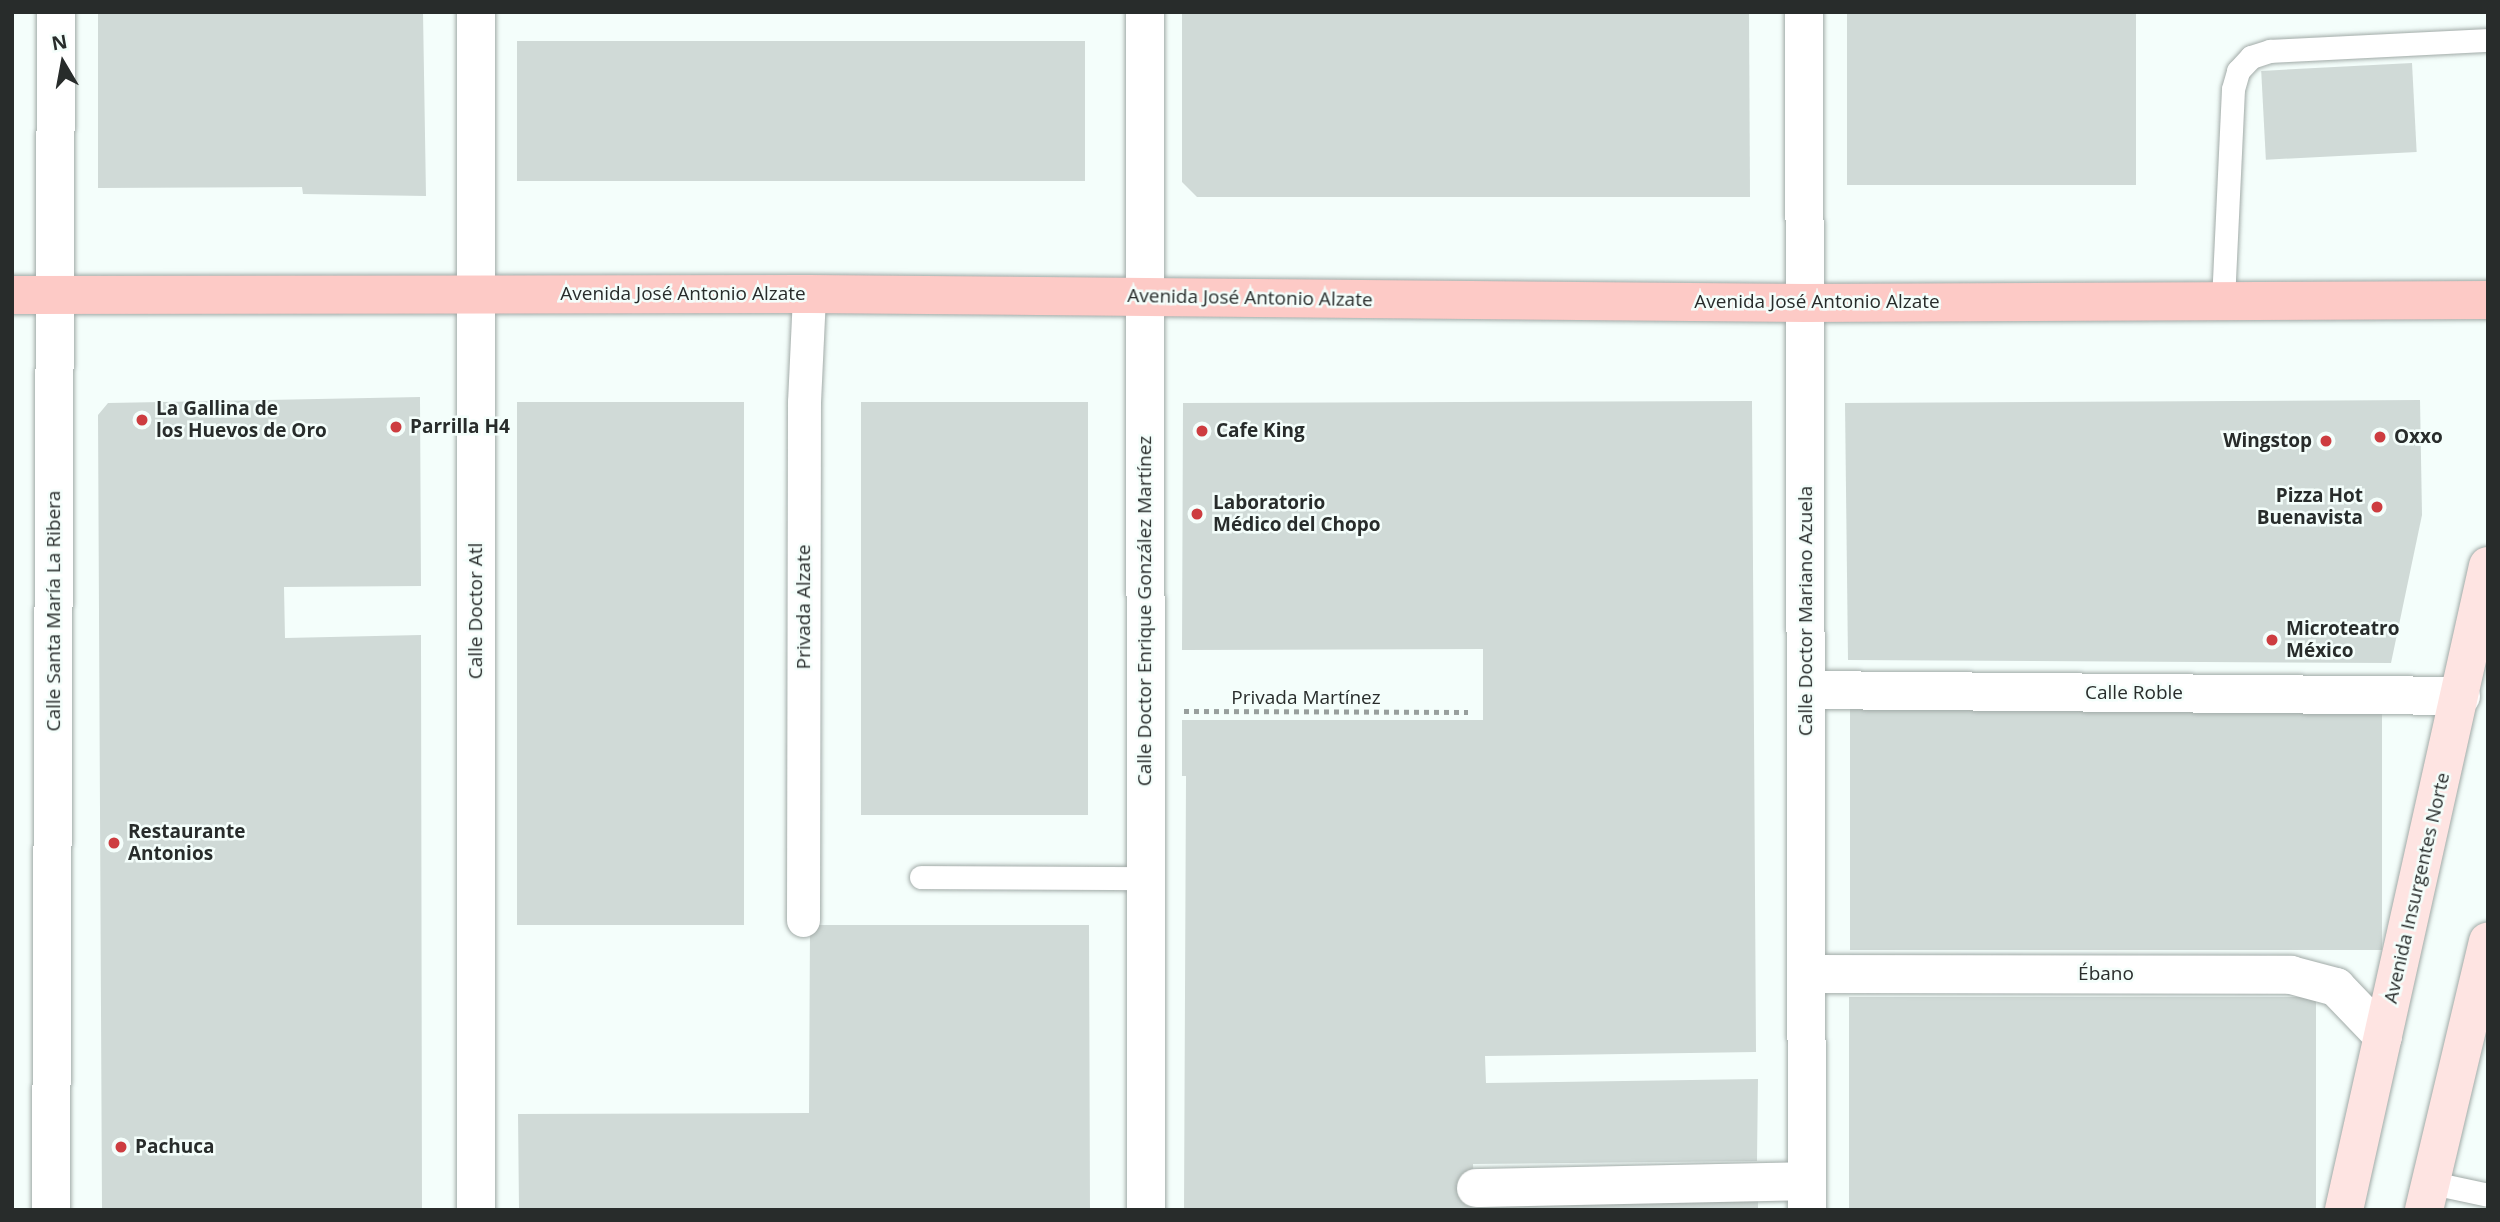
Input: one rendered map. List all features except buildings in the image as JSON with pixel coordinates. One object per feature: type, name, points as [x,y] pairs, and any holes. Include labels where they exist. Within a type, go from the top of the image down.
[{"type":"main road","name":"Avenida José Antonio Alzate","points":[[12,295],[809,294],[1805,303],[2488,300]]},
{"type":"main road","name":"Avenida Insurgentes Norte","points":[[2344,1210],[2488,566]]},
{"type":"main road","points":[[2430,1202],[2488,942]]},
{"type":"street","name":"Calle Santa María La Ribera","points":[[51,1210],[55,12]]},
{"type":"street","name":"Calle Doctor Atl","points":[[476,12],[476,1210]]},
{"type":"street","name":"Calle Doctor Enrique González Martínez","points":[[1145,12],[1146,1210]]},
{"type":"street","name":"Calle Doctor Mariano Azuela","points":[[1804,12],[1807,1195]]},
{"type":"street","name":"Privada Alzate","points":[[803,920],[804,402],[809,294]]},
{"type":"street","name":"Calle Roble","points":[[1806,690],[2461,696]]},
{"type":"street","name":"Ébano","points":[[1806,974],[2291,975],[2336,987],[2383,1036]]},
{"type":"street","points":[[1476,1188],[1807,1195]]},
{"type":"lane","points":[[2223,301],[2233,89],[2238,71],[2251,57],[2270,51],[2488,40]]},
{"type":"lane","points":[[921,877],[1146,878]]},
{"type":"lane","points":[[2430,1202],[2488,1195]]},
{"type":"path","name":"Privada Martínez","points":[[1144,711],[1468,712]]},
{"type":"place","name":"La Gallina de los Huevos de Oro","points":[[142,420]]},
{"type":"place","name":"Parrilla H4","points":[[396,427]]},
{"type":"place","name":"Cafe King","points":[[1202,431]]},
{"type":"place","name":"Oxxo","points":[[2380,437]]},
{"type":"place","name":"Wingstop","points":[[2326,441]]},
{"type":"place","name":"Pizza Hot Buenavista","points":[[2377,507]]},
{"type":"place","name":"Laboratorio Médico del Chopo","points":[[1197,514]]},
{"type":"place","name":"Microteatro México","points":[[2272,640]]},
{"type":"place","name":"Restaurante Antonios","points":[[114,843]]},
{"type":"place","name":"Pachuca","points":[[121,1147]]}]
